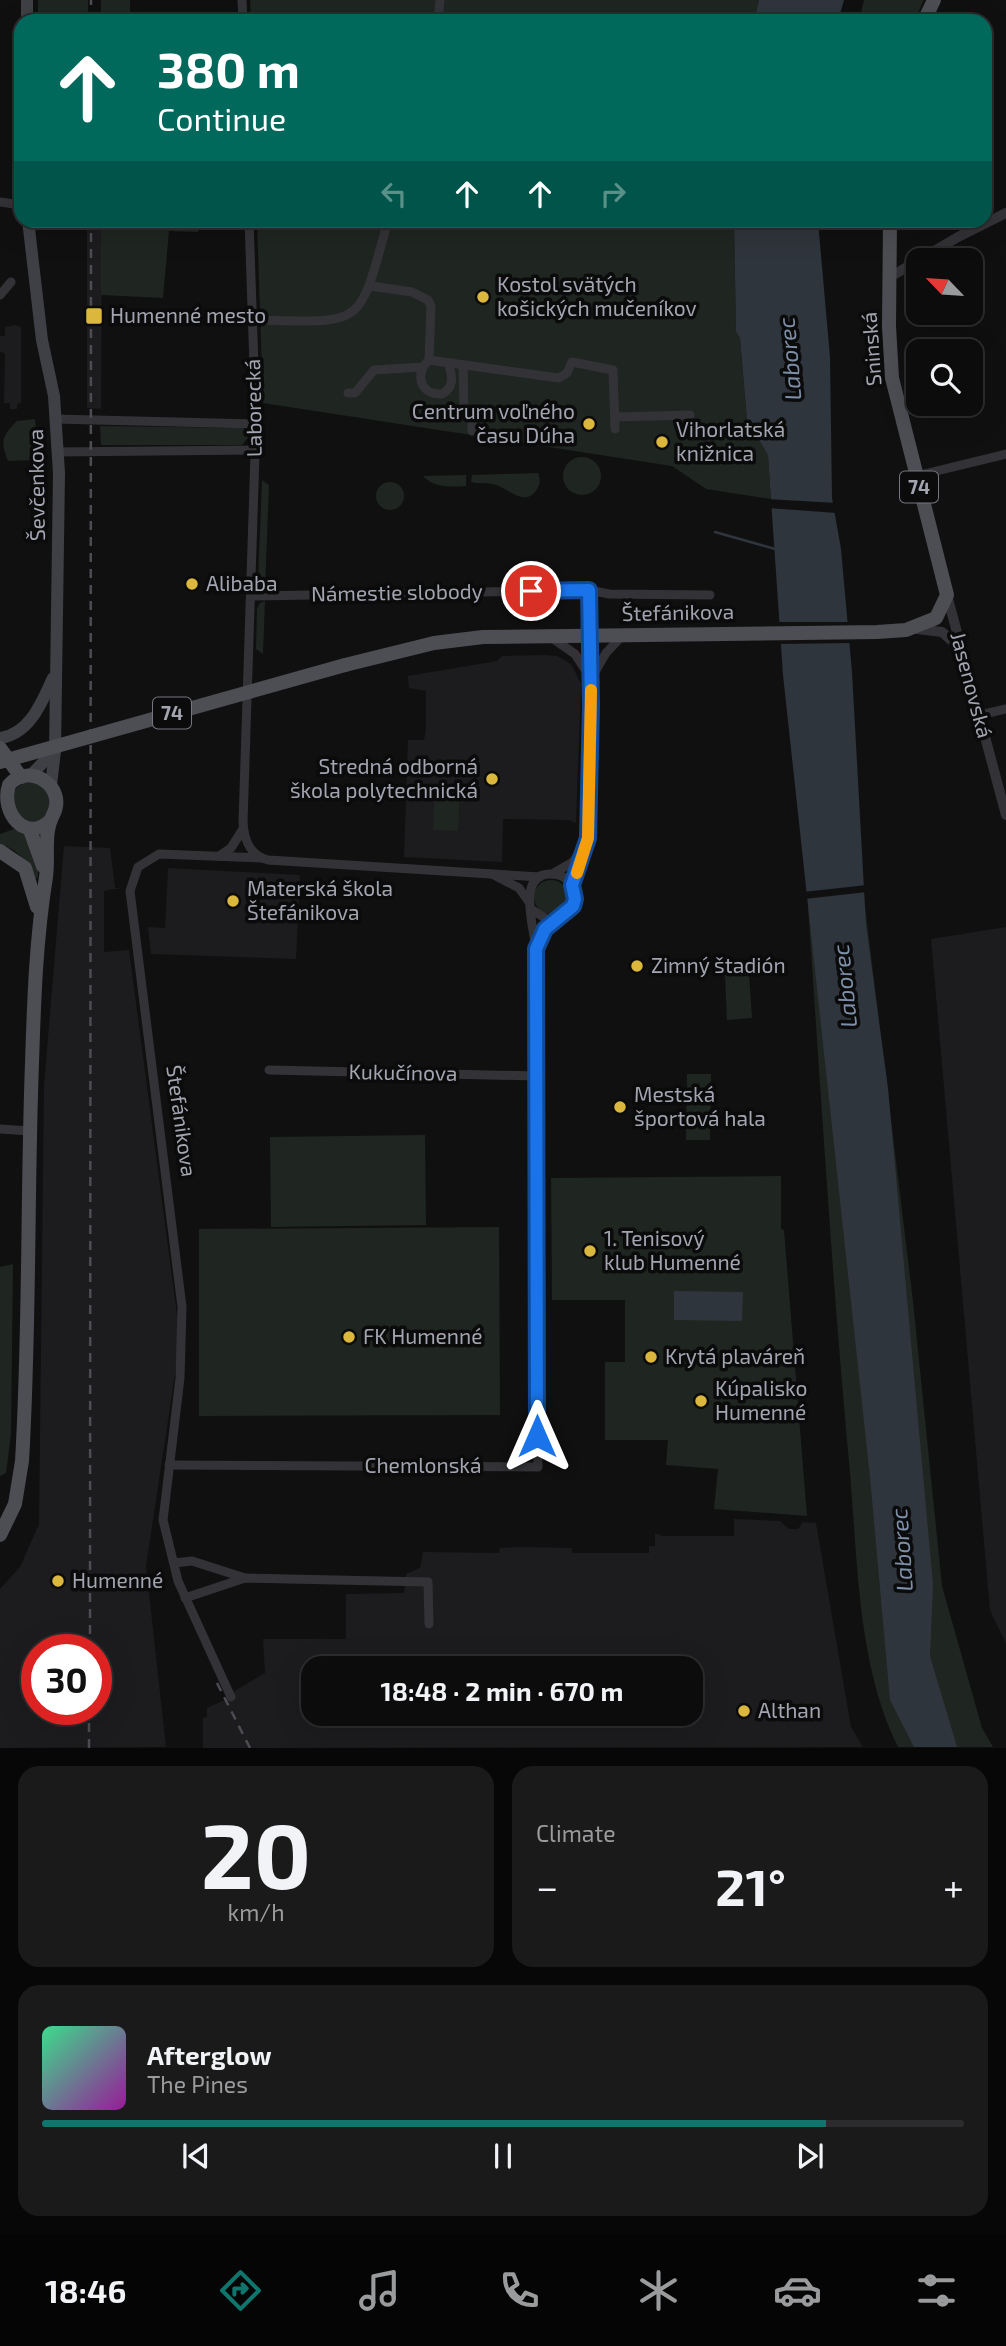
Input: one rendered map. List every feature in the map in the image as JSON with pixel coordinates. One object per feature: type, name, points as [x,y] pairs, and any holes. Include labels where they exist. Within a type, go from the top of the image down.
[{"type":"main road","name":"Ševčenkova","points":[[29,228],[42,340],[55,419],[57,452],[55,751],[51,785]]},
{"type":"main road","name":"Sninská","points":[[890,228],[891,365],[947,595]]},
{"type":"main road","name":"74","points":[[906,629],[936,618],[947,595]]},
{"type":"main road","name":"Štefánikova","points":[[0,762],[345,665],[458,639],[590,634],[877,632],[906,629]]},
{"type":"main road","points":[[0,738],[22,728],[36,713],[54,674]]},
{"type":"main road","points":[[0,748],[26,776],[51,785],[57,805],[47,837],[49,859],[39,915],[30,1131],[25,1395],[19,1481],[0,1535]]},
{"type":"main road","points":[[51,820],[30,830],[6,826],[3,797],[11,783],[26,776],[55,751]]},
{"type":"main road","points":[[30,830],[40,854],[46,881]]},
{"type":"main road","points":[[0,851],[25,868],[39,915]]},
{"type":"street","name":"Laborecká","points":[[249,228],[256,424],[251,596]]},
{"type":"street","points":[[253,320],[342,319],[362,306],[371,286],[386,228]]},
{"type":"street","points":[[890,277],[976,228]]},
{"type":"street","points":[[0,295],[11,282]]},
{"type":"street","points":[[371,286],[412,292],[428,300],[431,306],[426,363],[420,381],[425,390],[433,395],[442,394],[453,381],[449,365]]},
{"type":"street","points":[[348,393],[355,393],[374,370],[426,363],[559,378],[567,373],[572,362],[614,370],[615,429]]},
{"type":"street","points":[[463,366],[464,412],[472,420],[472,431]]},
{"type":"street","points":[[615,417],[690,415]]},
{"type":"street","points":[[55,419],[256,424]]},
{"type":"street","points":[[57,452],[256,450]]},
{"type":"street","points":[[916,476],[1006,454]]},
{"type":"street","points":[[536,949],[545,929],[569,913],[573,906],[575,899],[572,885],[588,838],[591,679],[589,590]]},
{"type":"street","name":"Námestie slobody","points":[[251,596],[589,590],[610,594],[710,595]]},
{"type":"street","name":"Jasenovská","points":[[947,595],[1006,815]]},
{"type":"street","points":[[251,596],[243,829],[250,847],[262,858]]},
{"type":"street","points":[[906,629],[942,632],[962,650]]},
{"type":"street","points":[[591,679],[606,653],[624,634]]},
{"type":"street","points":[[547,635],[575,654],[591,679]]},
{"type":"street","points":[[980,715],[1006,709]]},
{"type":"street","points":[[218,857],[231,848],[243,829]]},
{"type":"street","points":[[556,920],[541,918],[530,905],[530,888],[540,877],[554,873],[573,862],[588,838]]},
{"type":"street","name":"Štefánikova","points":[[231,1698],[185,1598],[163,1520],[180,1378],[182,1307],[165,1152],[137,960],[131,882],[138,867],[159,854],[262,858],[540,877]]},
{"type":"street","name":"Štefánikova","points":[[489,873],[519,888],[530,905]]},
{"type":"street","points":[[554,873],[572,885]]},
{"type":"street","name":"Chemlonská","points":[[169,1465],[538,1467],[536,949],[530,905]]},
{"type":"street","name":"Kukučínova","points":[[269,1070],[537,1076]]},
{"type":"street","points":[[0,1129],[30,1131]]},
{"type":"street","points":[[174,1563],[192,1561],[245,1578],[428,1582],[429,1624]]},
{"type":"street","points":[[185,1598],[245,1578]]},
{"type":"shaded area","points":[[38,0],[88,0],[88,14],[38,14]]},
{"type":"shaded area","points":[[101,0],[130,0],[130,14],[101,14]]},
{"type":"shaded area","points":[[250,0],[759,0],[756,14],[251,14]]},
{"type":"shaded area","points":[[864,0],[924,0],[917,14],[861,14]]},
{"type":"shaded area","points":[[87,228],[102,228],[101,409],[87,408]]},
{"type":"shaded area","points":[[101,228],[199,228],[198,232],[169,231],[163,298],[101,295]]},
{"type":"shaded area","points":[[257,228],[734,228],[736,332],[740,338],[747,420],[768,454],[771,499],[706,489],[672,466],[263,403]]},
{"type":"shaded area","points":[[5,327],[21,327],[21,403],[17,404],[17,409],[10,409],[10,403],[4,403],[5,353],[0,352],[0,336],[5,336]]},
{"type":"shaded area","points":[[35,419],[39,460],[8,461],[3,444],[8,431],[17,421]]},
{"type":"shaded area","points":[[100,426],[244,428],[250,435],[242,445],[101,445]]},
{"type":"shaded area","points":[[582,457],[595,463],[601,476],[595,489],[582,495],[569,489],[563,476],[569,463]]},
{"type":"shaded area","points":[[538,473],[538,487],[533,495],[527,497],[493,484],[471,482],[472,475]]},
{"type":"shaded area","points":[[466,475],[466,486],[454,487],[437,485],[423,476]]},
{"type":"shaded area","points":[[262,480],[269,485],[265,590],[258,582]]},
{"type":"shaded area","points":[[390,482],[400,486],[404,496],[400,506],[390,510],[380,506],[376,496],[380,486]]},
{"type":"shaded area","points":[[265,601],[263,654],[256,649],[257,609],[260,603]]},
{"type":"shaded area","name":"Stredná odborná škola polytechnická","points":[[502,656],[557,656],[571,664],[581,684],[576,823],[569,820],[503,819],[502,862],[404,857],[408,740],[424,740],[426,729],[426,691],[409,688],[408,676],[497,661]]},
{"type":"shaded area","points":[[31,782],[45,788],[51,802],[45,816],[31,822],[17,816],[11,802],[17,788]]},
{"type":"shaded area","points":[[435,785],[460,786],[458,831],[433,830]]},
{"type":"shaded area","points":[[14,829],[24,834],[38,869],[38,878],[34,878],[25,861],[17,853],[0,844],[0,834]]},
{"type":"shaded area","points":[[64,846],[110,848],[115,888],[121,888],[104,891],[104,952],[129,950],[177,1315],[177,1361],[146,1566],[166,1747],[0,1748],[0,1589],[20,1567],[39,1524],[44,1086]]},
{"type":"shaded area","name":"Materská škola Štefánikova","points":[[168,868],[300,875],[296,959],[151,954],[148,927],[165,928]]},
{"type":"shaded area","points":[[551,880],[563,885],[568,897],[563,909],[551,914],[539,909],[534,897],[539,885]]},
{"type":"shaded area","points":[[864,898],[913,1301],[942,1586],[982,1728],[993,1747],[898,1747],[884,1714],[866,1644],[857,1571],[837,1324],[808,908]]},
{"type":"shaded area","points":[[1006,927],[1006,1644],[990,1610],[931,939]]},
{"type":"shaded area","points":[[749,973],[752,1018],[727,1020],[725,975]]},
{"type":"shaded area","points":[[687,1074],[711,1074],[710,1140],[686,1140]]},
{"type":"shaded area","points":[[425,1135],[426,1225],[271,1227],[270,1137]]},
{"type":"shaded area","name":"Kúpalisko Humenné","points":[[781,1176],[781,1229],[784,1230],[807,1516],[714,1509],[718,1469],[666,1465],[668,1440],[605,1440],[605,1362],[625,1362],[625,1300],[552,1300],[551,1178]]},
{"type":"shaded area","name":"FK Humenné","points":[[499,1227],[500,1415],[199,1416],[199,1229]]},
{"type":"shaded area","points":[[13,1264],[11,1434],[6,1473],[0,1476],[0,1267]]},
{"type":"shaded area","points":[[734,1519],[780,1521],[789,1529],[798,1529],[803,1522],[816,1523],[851,1727],[863,1747],[203,1748],[203,1718],[207,1717],[207,1708],[229,1698],[228,1695],[265,1673],[263,1639],[346,1639],[346,1594],[404,1593],[406,1574],[420,1568],[423,1552],[499,1553],[500,1548],[521,1547],[572,1548],[572,1553],[649,1553],[649,1546],[655,1546],[655,1533],[662,1536],[734,1536]]},
{"type":"water","points":[[759,0],[844,0],[840,14],[756,14]]},
{"type":"water","name":"Laborec","points":[[734,228],[819,228],[830,357],[832,498],[841,549],[852,672],[866,925],[888,1088],[933,1585],[930,1656],[957,1747],[914,1747],[890,1700],[870,1477],[783,675],[768,455],[747,420],[740,338],[736,332]]},
{"type":"water","points":[[674,1291],[743,1292],[742,1321],[674,1320]]},
{"type":"pier","points":[[767,499],[836,503],[837,513],[768,508]]},
{"type":"pier","points":[[776,622],[851,622],[853,643],[777,644]]},
{"type":"pier","points":[[867,885],[867,892],[804,899],[803,892]]},
{"type":"waterway","points":[[715,532],[775,549]]},
{"type":"railway","points":[[91,0],[91,14]]},
{"type":"railway","points":[[90,1634],[91,228]]},
{"type":"railway","points":[[217,1683],[250,1748]]},
{"type":"railway","points":[[89,1725],[89,1748]]},
{"type":"slow traffic","points":[[577,873],[586,852],[588,838],[591,690]]},
{"type":"place","name":"Kostol svätých košických mučeníkov","points":[[483,297]]},
{"type":"place","name":"Humenné mesto","points":[[94,316]]},
{"type":"place","name":"Centrum voľného času Dúha","points":[[589,424]]},
{"type":"place","name":"Vihorlatská knižnica","points":[[662,442]]},
{"type":"place","name":"Alibaba","points":[[192,584]]},
{"type":"place","name":"Stredná odborná škola polytechnická","points":[[492,779]]},
{"type":"place","name":"Materská škola Štefánikova","points":[[233,901]]},
{"type":"place","name":"Zimný štadión","points":[[637,966]]},
{"type":"place","name":"Mestská športová hala","points":[[620,1107]]},
{"type":"place","name":"1. Tenisový klub Humenné","points":[[590,1251]]},
{"type":"place","name":"FK Humenné","points":[[349,1337]]},
{"type":"place","name":"Krytá plaváreň","points":[[651,1357]]},
{"type":"place","name":"Kúpalisko Humenné","points":[[701,1401]]},
{"type":"place","name":"Humenné","points":[[58,1581]]},
{"type":"place","name":"Althan","points":[[744,1711]]},
{"type":"route","points":[[531,591],[589,590],[591,679],[586,852],[572,885],[575,891],[573,906],[569,913],[545,929],[536,949],[537,1436]]}]
